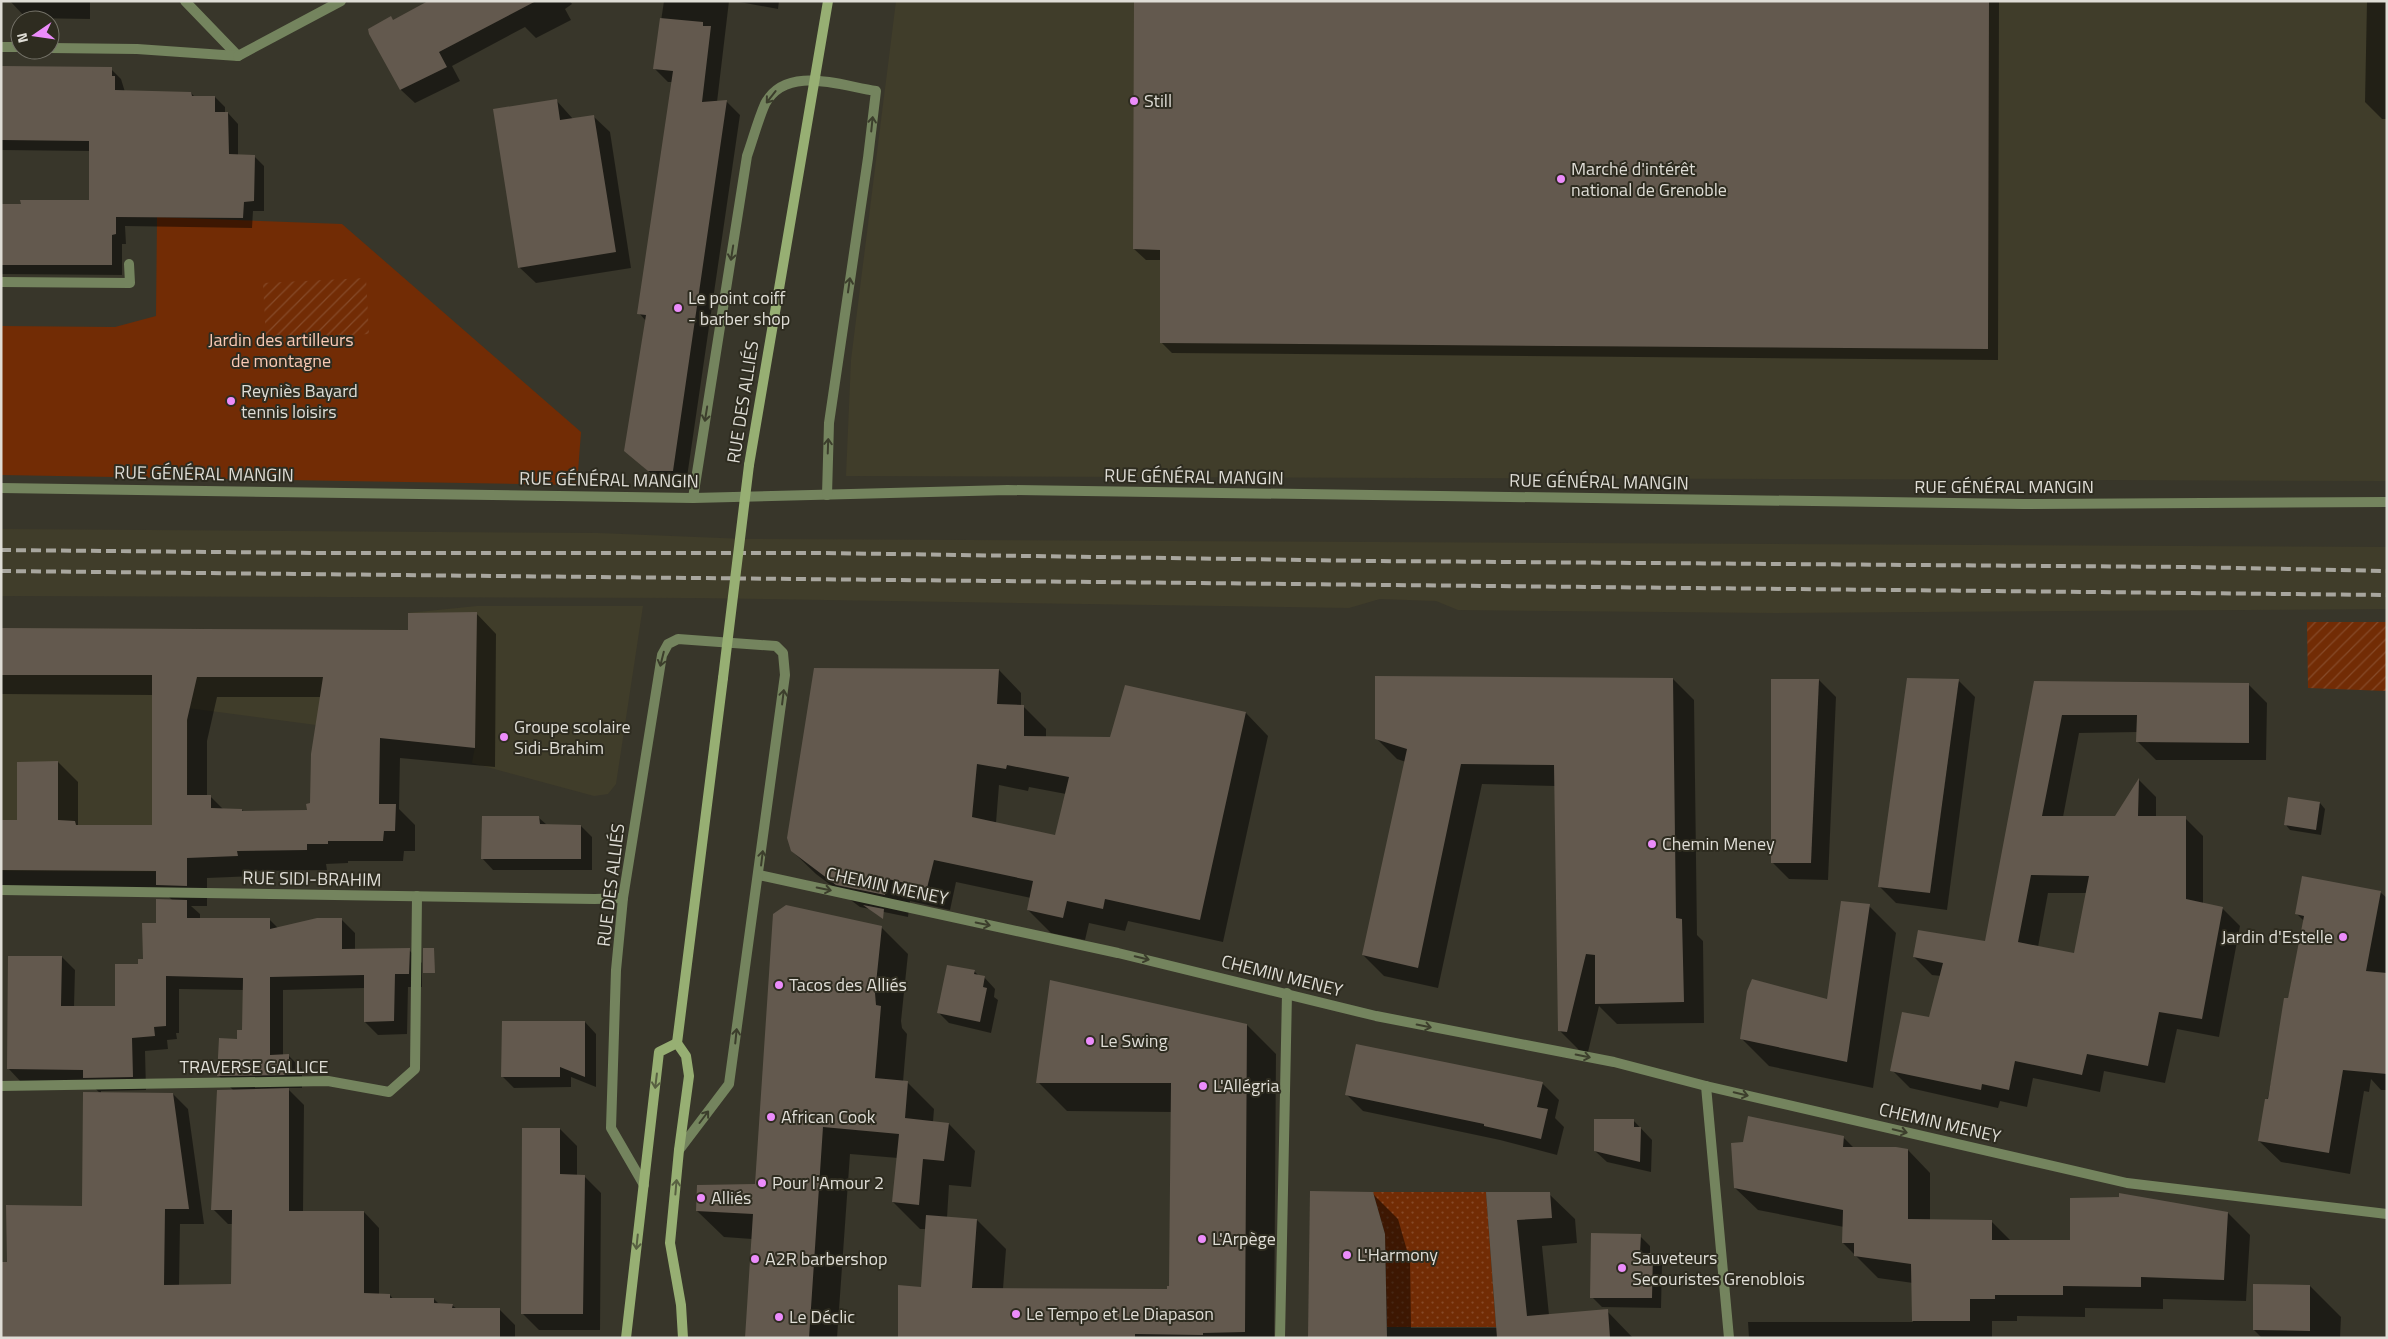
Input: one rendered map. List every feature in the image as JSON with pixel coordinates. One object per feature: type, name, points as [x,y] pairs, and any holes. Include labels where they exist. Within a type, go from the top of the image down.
[{"type":"main road","name":"RUE DES ALLIÉS","points":[[677,1043],[749,465],[828,1]]},
{"type":"main road","points":[[626,1338],[659,1052],[677,1043],[686,1056],[689,1076],[679,1150],[670,1243],[680,1305],[683,1338]]},
{"type":"street","points":[[185,1],[238,56]]},
{"type":"street","points":[[60,48],[137,49],[238,56],[340,1]]},
{"type":"street","name":"RUE DES ALLIÉS","points":[[693,498],[747,156],[765,105],[774,92],[784,83],[814,80],[876,91],[829,423],[827,495]]},
{"type":"street","points":[[1,282],[130,283],[129,264]]},
{"type":"street","name":"RUE GÉNÉRAL MANGIN","points":[[1,488],[693,498],[1008,490],[2023,504],[2387,502]]},
{"type":"street","name":"RUE DES ALLIÉS","points":[[644,1185],[612,1128],[616,970],[623,898],[662,655],[668,644],[678,639],[776,646],[783,653],[785,675],[729,1084],[679,1150]]},
{"type":"street","name":"CHEMIN MENEY","points":[[759,875],[1108,951],[1376,1016],[1614,1062],[1706,1086],[2127,1183],[2387,1214]]},
{"type":"street","name":"RUE SIDI-BRAHIM","points":[[1,890],[623,898]]},
{"type":"street","name":"TRAVERSE GALLICE","points":[[1,1086],[328,1081],[389,1092],[415,1069],[417,896]]},
{"type":"street","points":[[1280,1338],[1287,993]]},
{"type":"street","points":[[1706,1086],[1729,1338]]},
{"type":"shaded area","points":[[896,1],[2387,1],[2387,481],[846,476],[851,360]]},
{"type":"shaded area","points":[[1,529],[598,533],[745,539],[2387,547],[2387,609],[1773,613],[1458,610],[1436,601],[1380,599],[1349,608],[694,598],[1,596]]},
{"type":"shaded area","name":"Groupe scolaire Sidi-Brahim","points":[[477,606],[643,606],[616,784],[608,794],[594,796],[472,763],[475,747],[410,741],[316,725],[188,708],[187,872],[1,871],[1,628],[408,630],[408,613]]},
{"type":"green space","name":"Jardin des artilleurs de montagne","points":[[157,217],[342,224],[581,432],[577,485],[1,475],[1,326],[115,327],[156,316]]},
{"type":"green space","points":[[366,278],[369,334],[266,340],[263,283]]},
{"type":"green space","points":[[2307,622],[2387,622],[2387,691],[2308,688]]},
{"type":"green space","points":[[1373,1192],[1486,1192],[1496,1327],[1387,1327],[1385,1234]]},
{"type":"building","points":[[428,1],[536,1],[439,52],[447,67],[400,90],[368,29],[391,16],[393,20]]},
{"type":"building","name":"Marché d'intérêt national de Grenoble","points":[[1134,1],[1989,1],[1988,349],[1160,343],[1160,250],[1133,249]]},
{"type":"building","points":[[660,18],[703,22],[703,26],[711,26],[702,102],[727,100],[673,471],[648,471],[624,451],[646,315],[637,314],[673,71],[653,69]]},
{"type":"building","points":[[1,66],[112,67],[112,76],[115,76],[115,90],[191,92],[192,96],[215,96],[215,112],[228,112],[229,154],[255,155],[254,201],[244,202],[243,218],[116,217],[116,234],[112,235],[112,265],[1,265],[1,204],[21,204],[20,200],[89,200],[89,141],[1,140]]},
{"type":"building","points":[[557,99],[560,120],[594,115],[616,252],[518,268],[493,109]]},
{"type":"building","points":[[477,612],[475,748],[380,738],[379,804],[396,804],[395,831],[384,831],[383,841],[328,841],[328,844],[307,844],[307,850],[237,851],[238,856],[187,858],[187,886],[156,885],[156,871],[1,870],[1,820],[17,820],[17,762],[58,761],[58,820],[75,821],[76,825],[152,825],[152,675],[1,675],[1,628],[408,630],[408,613]],"holes":[[[197,677],[323,677],[311,754],[310,803],[306,804],[307,810],[242,811],[242,809],[211,808],[211,795],[187,795],[187,720]]]},
{"type":"building","points":[[814,668],[999,669],[997,704],[1024,705],[1024,736],[1110,737],[1125,685],[1246,712],[1200,920],[1105,899],[1103,909],[1067,901],[1063,918],[1027,910],[1033,881],[934,860],[927,888],[888,879],[885,895],[836,885],[791,851],[787,838]],"holes":[[[977,764],[1006,769],[1007,765],[1069,777],[1055,835],[972,817]]]},
{"type":"building","points":[[1375,676],[1673,678],[1676,918],[1682,919],[1684,1002],[1595,1004],[1595,955],[1586,954],[1567,1032],[1558,1031],[1554,765],[1461,764],[1418,968],[1362,955],[1407,749],[1375,739]]},
{"type":"building","points":[[1907,678],[1959,679],[1930,893],[1878,887]]},
{"type":"building","points":[[1771,679],[1819,679],[1811,863],[1771,863]]},
{"type":"building","points":[[2034,681],[2249,683],[2249,743],[2136,742],[2137,715],[2062,715],[2042,816],[2115,816],[2139,778],[2138,816],[2186,816],[2186,899],[2223,907],[2202,1019],[2159,1012],[2148,1066],[2087,1054],[2082,1075],[2015,1061],[2009,1090],[1982,1084],[1981,1090],[1890,1071],[1902,1012],[1929,1017],[1943,963],[1913,957],[1918,930],[1985,941]],"holes":[[[2031,875],[2089,876],[2074,953],[2018,942]]]},
{"type":"building","points":[[2288,797],[2320,802],[2316,830],[2284,825]]},
{"type":"building","points":[[482,816],[539,816],[540,824],[581,825],[581,859],[481,859]]},
{"type":"building","points":[[2302,876],[2381,891],[2366,971],[2387,973],[2387,1074],[2343,1070],[2329,1153],[2258,1141],[2265,1099],[2268,1099],[2284,998],[2288,998],[2304,916],[2295,914]]},
{"type":"building","points":[[156,899],[187,900],[187,918],[270,918],[270,929],[317,918],[342,918],[342,949],[410,948],[409,974],[395,974],[394,1021],[364,1022],[364,975],[270,977],[270,1055],[289,1054],[289,1075],[217,1076],[219,1038],[237,1039],[237,1030],[242,1030],[243,978],[166,976],[166,1026],[154,1027],[155,1036],[132,1038],[133,1077],[83,1078],[83,1070],[7,1069],[8,956],[62,956],[61,1006],[115,1006],[115,964],[138,964],[138,959],[143,959],[142,923],[156,923]]},
{"type":"building","points":[[1841,901],[1870,904],[1847,1062],[1740,1039],[1747,991],[1752,979],[1827,999]]},
{"type":"building","points":[[786,905],[882,926],[875,993],[876,1005],[881,1006],[875,1078],[908,1081],[905,1118],[949,1123],[944,1161],[923,1159],[919,1205],[892,1202],[899,1134],[823,1127],[809,1338],[745,1338],[753,1214],[696,1211],[697,1185],[755,1184],[773,914]]},
{"type":"building","points":[[863,905],[884,909],[883,919]]},
{"type":"building","points":[[423,948],[434,948],[435,973],[423,973]]},
{"type":"building","points":[[947,965],[975,970],[974,974],[985,976],[983,987],[987,988],[980,1022],[937,1013]]},
{"type":"building","points":[[1050,980],[1247,1024],[1245,1332],[1203,1333],[1203,1335],[1135,1334],[1135,1338],[898,1338],[898,1285],[921,1287],[926,1215],[977,1219],[972,1288],[1167,1289],[1167,1286],[1169,1286],[1171,1083],[1036,1083]]},
{"type":"building","points":[[502,1021],[585,1021],[585,1077],[560,1067],[560,1077],[501,1077]]},
{"type":"building","points":[[1356,1044],[1543,1082],[1537,1107],[1548,1109],[1541,1139],[1484,1126],[1484,1124],[1345,1095]]},
{"type":"building","points":[[289,1088],[289,1211],[364,1211],[364,1293],[390,1294],[390,1298],[434,1298],[434,1303],[453,1304],[452,1308],[500,1308],[500,1337],[1,1338],[1,1262],[7,1262],[6,1205],[82,1206],[83,1092],[173,1093],[189,1209],[165,1209],[164,1285],[231,1284],[232,1210],[211,1210],[217,1090]]},
{"type":"building","points":[[1748,1116],[1844,1136],[1843,1147],[1896,1147],[1908,1149],[1908,1219],[1992,1220],[1992,1240],[2070,1240],[2070,1198],[2119,1197],[2119,1193],[2228,1212],[2224,1280],[2141,1277],[2141,1287],[2063,1286],[2063,1295],[1995,1295],[1995,1299],[1970,1299],[1970,1321],[1912,1321],[1911,1264],[1854,1256],[1854,1243],[1842,1243],[1843,1210],[1734,1188],[1731,1143],[1743,1142]]},
{"type":"building","points":[[1594,1119],[1634,1119],[1634,1127],[1641,1127],[1640,1162],[1594,1151]]},
{"type":"building","points":[[522,1128],[560,1128],[560,1174],[585,1175],[583,1314],[521,1314]]},
{"type":"building","name":"L'Harmony","points":[[1310,1191],[1373,1192],[1385,1234],[1387,1338],[1308,1338]]},
{"type":"building","points":[[1486,1192],[1550,1192],[1552,1218],[1517,1220],[1527,1316],[1608,1309],[1610,1338],[1497,1338]]},
{"type":"building","name":"Sauveteurs Secouristes Grenoblois","points":[[1591,1233],[1641,1234],[1640,1253],[1653,1253],[1652,1298],[1590,1298]]},
{"type":"building","points":[[2253,1284],[2310,1285],[2310,1331],[2253,1330]]},
{"type":"railway","points":[[1,550],[321,553],[822,553],[1373,561],[2190,567],[2387,571]]},
{"type":"railway","points":[[1,571],[2387,595]]},
{"type":"place","name":"Still","points":[[1134,101]]},
{"type":"place","name":"Marché d'intérêt national de Grenoble","points":[[1561,179]]},
{"type":"place","name":"Le point coiff - barber shop","points":[[678,308]]},
{"type":"place","name":"Reyniès Bayard tennis loisirs","points":[[231,401]]},
{"type":"place","name":"Groupe scolaire Sidi-Brahim","points":[[504,737]]},
{"type":"place","name":"Chemin Meney","points":[[1652,844]]},
{"type":"place","name":"Jardin d'Estelle","points":[[2343,937]]},
{"type":"place","name":"Tacos des Alliés","points":[[779,985]]},
{"type":"place","name":"Le Swing","points":[[1090,1041]]},
{"type":"place","name":"L'Allégria","points":[[1203,1086]]},
{"type":"place","name":"African Cook","points":[[771,1117]]},
{"type":"place","name":"Pour l'Amour 2","points":[[762,1183]]},
{"type":"place","name":"Alliés","points":[[701,1198]]},
{"type":"place","name":"L'Arpège","points":[[1202,1239]]},
{"type":"place","name":"L'Harmony","points":[[1347,1255]]},
{"type":"place","name":"A2R barbershop","points":[[755,1259]]},
{"type":"place","name":"Sauveteurs Secouristes Grenoblois","points":[[1622,1268]]},
{"type":"place","name":"Le Tempo et Le Diapason","points":[[1016,1314]]},
{"type":"place","name":"Le Déclic","points":[[779,1317]]}]
